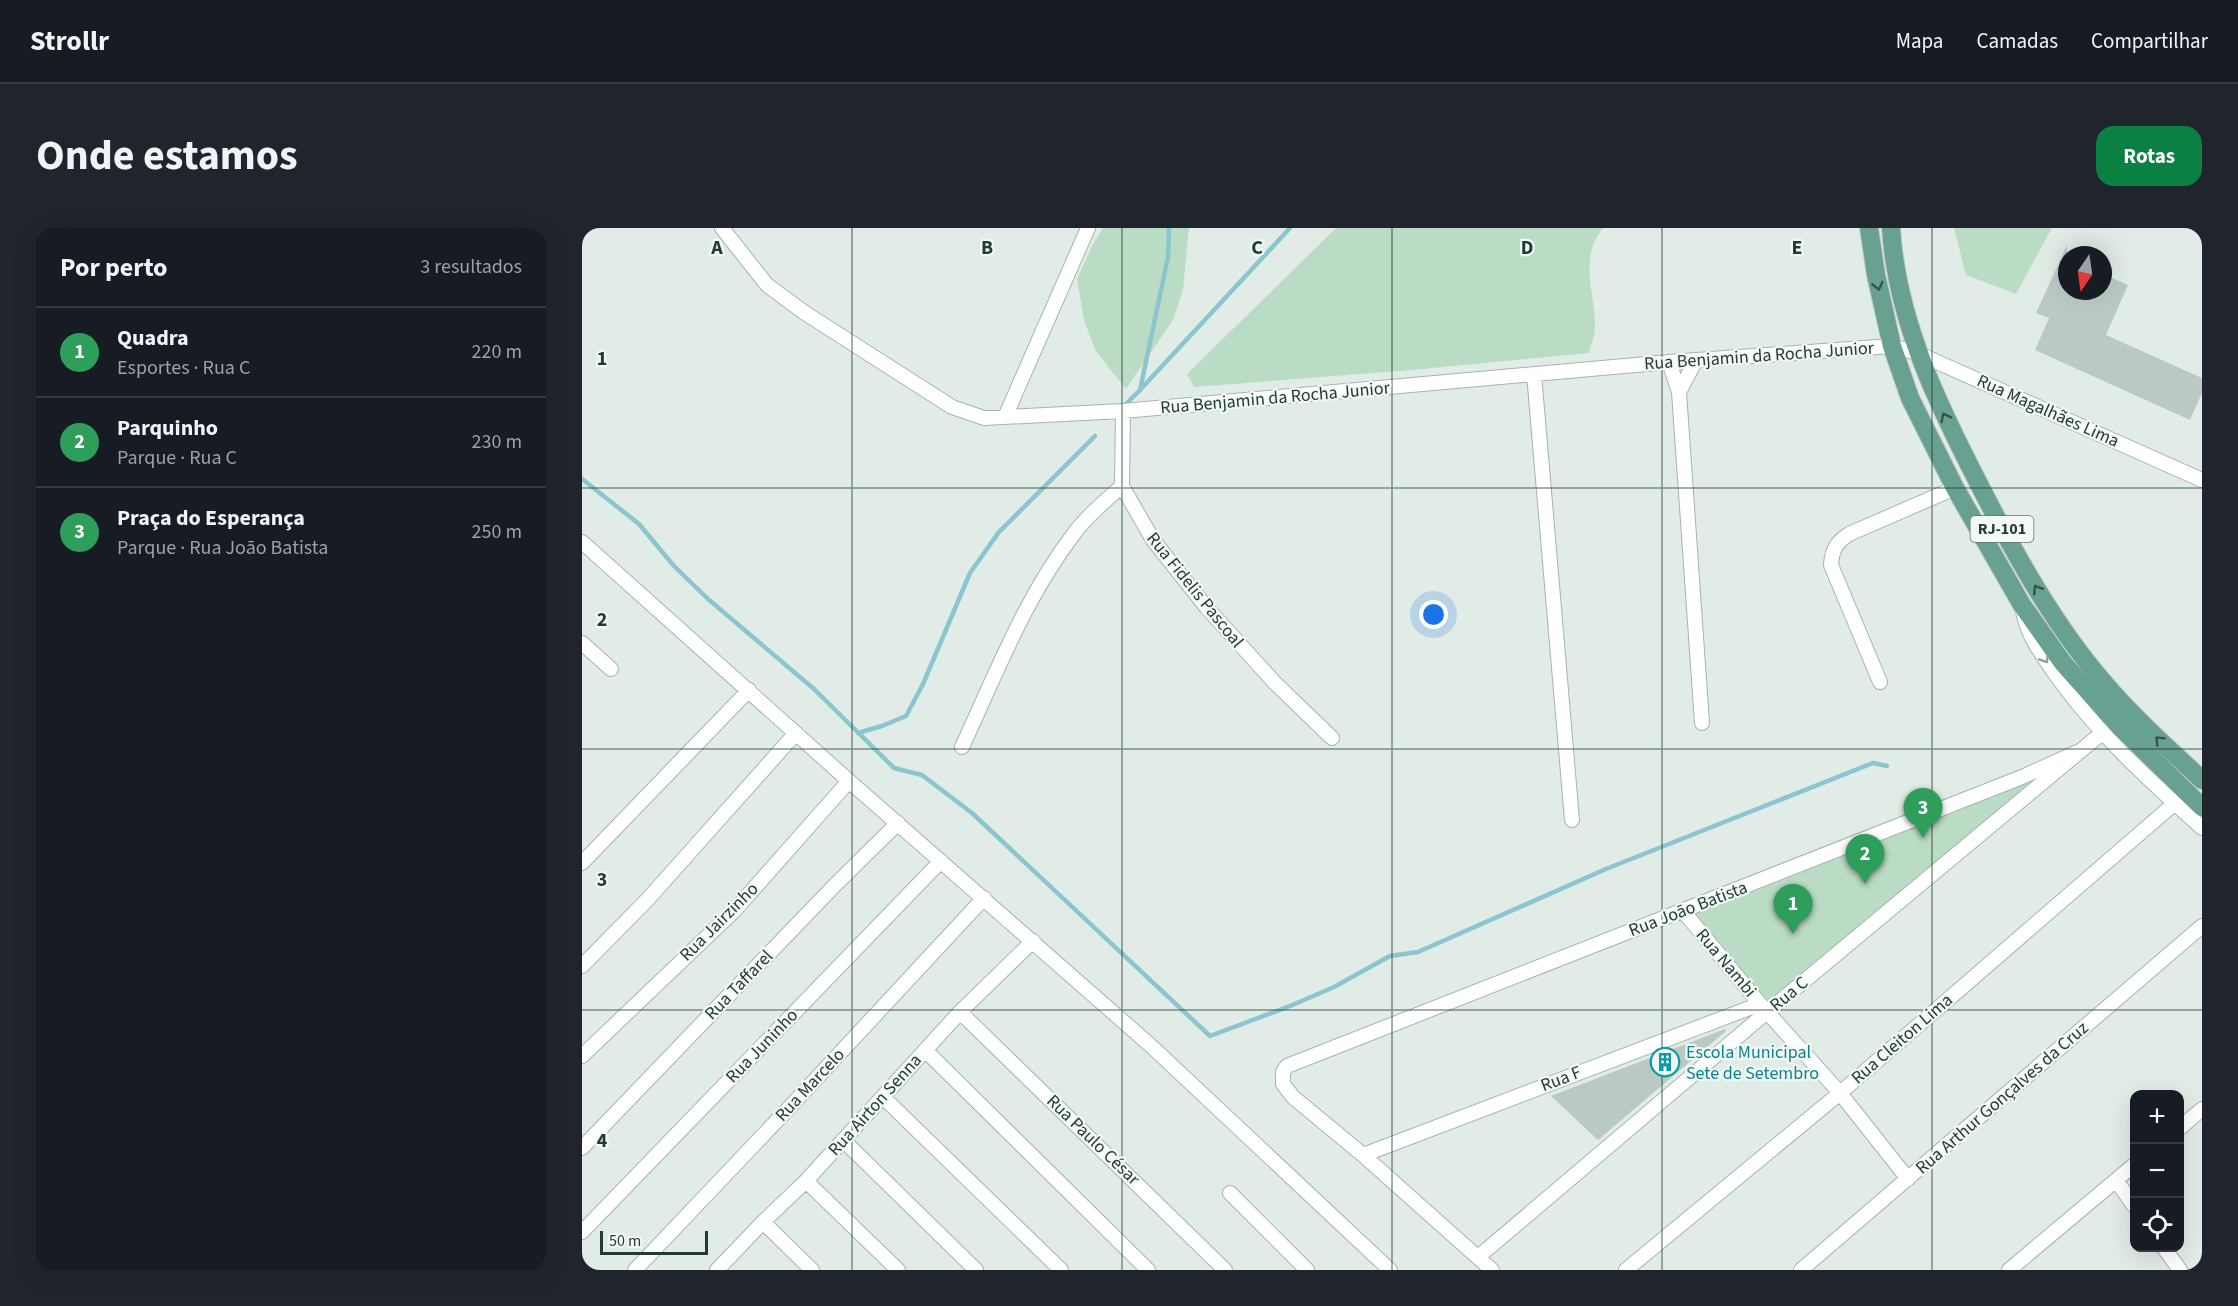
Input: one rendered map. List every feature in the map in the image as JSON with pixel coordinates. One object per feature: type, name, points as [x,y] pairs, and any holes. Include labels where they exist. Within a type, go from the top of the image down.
[{"type":"main road","name":"RJ-101","points":[[1869,228],[1876,274],[1892,346],[1910,398],[1955,488],[2022,606],[2063,663],[2120,727],[2202,807]]},
{"type":"main road","name":"RJ-101","points":[[1891,228],[1902,300],[1917,353],[1968,463],[2011,546],[2052,613],[2104,684],[2202,780]]},
{"type":"street","name":"Rua Benjamin da Rocha Junior","points":[[722,228],[767,285],[805,313],[952,407],[984,418],[1123,411],[1669,362],[1892,346]]},
{"type":"street","points":[[1005,417],[1088,228]]},
{"type":"street","name":"Rua Magalhães Lima","points":[[1892,346],[1917,353],[2202,480]]},
{"type":"street","points":[[1679,392],[1696,360]]},
{"type":"street","points":[[1669,362],[1679,392],[1702,723]]},
{"type":"street","points":[[1534,374],[1572,820]]},
{"type":"street","name":"Rua Fidelis Pascoal","points":[[1123,411],[1122,486],[1142,523],[1171,565],[1275,683],[1332,738]]},
{"type":"street","points":[[962,747],[1040,585],[1077,530],[1122,486]]},
{"type":"street","points":[[1880,682],[1831,565],[1832,552],[1839,541],[1850,534],[1955,488]]},
{"type":"street","points":[[582,542],[849,781],[1150,1045],[1390,1270]]},
{"type":"street","points":[[2022,606],[2031,637],[2074,701],[2102,733],[2202,828]]},
{"type":"street","points":[[582,643],[611,669]]},
{"type":"street","points":[[582,863],[749,690]]},
{"type":"street","points":[[582,966],[648,899],[796,733]]},
{"type":"street","name":"Rua C","points":[[1478,1257],[1763,1008],[2102,733]]},
{"type":"street","name":"Rua Joāo Batista","points":[[1363,1155],[1293,1096],[1283,1084],[1283,1072],[1287,1066],[2022,777],[2077,752]]},
{"type":"street","name":"Rua Jairzinho","points":[[582,1056],[734,911],[849,781]]},
{"type":"street","name":"Rua Cleiton Lima","points":[[1626,1270],[1840,1093],[2175,803]]},
{"type":"street","name":"Rua Taffarel","points":[[582,1148],[897,823]]},
{"type":"street","name":"Rua Juninho","points":[[582,1232],[941,861]]},
{"type":"street","name":"Rua Marcelo","points":[[635,1270],[984,898]]},
{"type":"street","name":"Rua Nambi","points":[[1683,911],[1763,1008],[1840,1093],[1908,1179]]},
{"type":"street","name":"Rua Arthur Gonçalves da Cruz","points":[[1801,1270],[2202,926]]},
{"type":"street","name":"Rua Airton Senna","points":[[725,1267],[763,1222],[807,1181],[960,1012],[1033,941]]},
{"type":"street","name":"Rua F","points":[[1363,1155],[1763,1008]]},
{"type":"street","name":"Rua Paulo César","points":[[960,1012],[1225,1270]]},
{"type":"street","points":[[925,1050],[1148,1270]]},
{"type":"street","points":[[883,1097],[1061,1270]]},
{"type":"street","points":[[2184,1125],[2202,1110]]},
{"type":"street","points":[[843,1140],[976,1270]]},
{"type":"street","points":[[1363,1155],[1492,1270]]},
{"type":"street","points":[[2009,1270],[2130,1168]]},
{"type":"street","points":[[2116,1180],[2130,1200]]},
{"type":"street","points":[[807,1181],[898,1270]]},
{"type":"street","points":[[1230,1194],[1306,1270]]},
{"type":"street","points":[[763,1222],[812,1270]]},
{"type":"street","points":[[2167,1252],[2180,1270]]},
{"type":"green space","points":[[1103,228],[1189,228],[1183,290],[1173,320],[1126,389],[1095,350],[1084,320],[1077,279]]},
{"type":"green space","points":[[1336,228],[1603,228],[1595,240],[1589,264],[1595,328],[1589,353],[1194,387],[1187,374]]},
{"type":"green space","points":[[1954,228],[2052,228],[2016,294],[1966,275]]},
{"type":"green space","points":[[2062,765],[1768,1006],[1686,911]]},
{"type":"building","points":[[2058,265],[2058,300],[2112,300],[2112,278],[2128,285],[2106,335],[2202,378],[2202,393],[2190,420],[2035,350],[2049,318],[2036,313]]},
{"type":"building","name":"Escola Municipal Sete de Setembro","points":[[1725,1029],[1726,1031],[1598,1140],[1551,1096]]},
{"type":"waterway","points":[[1140,390],[1168,257],[1169,228]]},
{"type":"waterway","points":[[1122,408],[1290,228]]},
{"type":"waterway","points":[[858,733],[906,716],[923,684],[970,573],[999,532],[1095,436]]},
{"type":"waterway","points":[[582,479],[639,524],[674,566],[708,599],[814,689],[894,768],[922,775],[972,813],[1210,1036],[1334,987],[1390,956],[1418,952],[1606,869],[1873,763],[1887,766]]},
{"type":"place","name":"Praça do Esperança","points":[[1923,838]]},
{"type":"place","name":"Parquinho","points":[[1865,884]]},
{"type":"place","name":"Quadra","points":[[1793,934]]},
{"type":"place","name":"Escola Municipal Sete de Setembro","points":[[1665,1062]]}]
